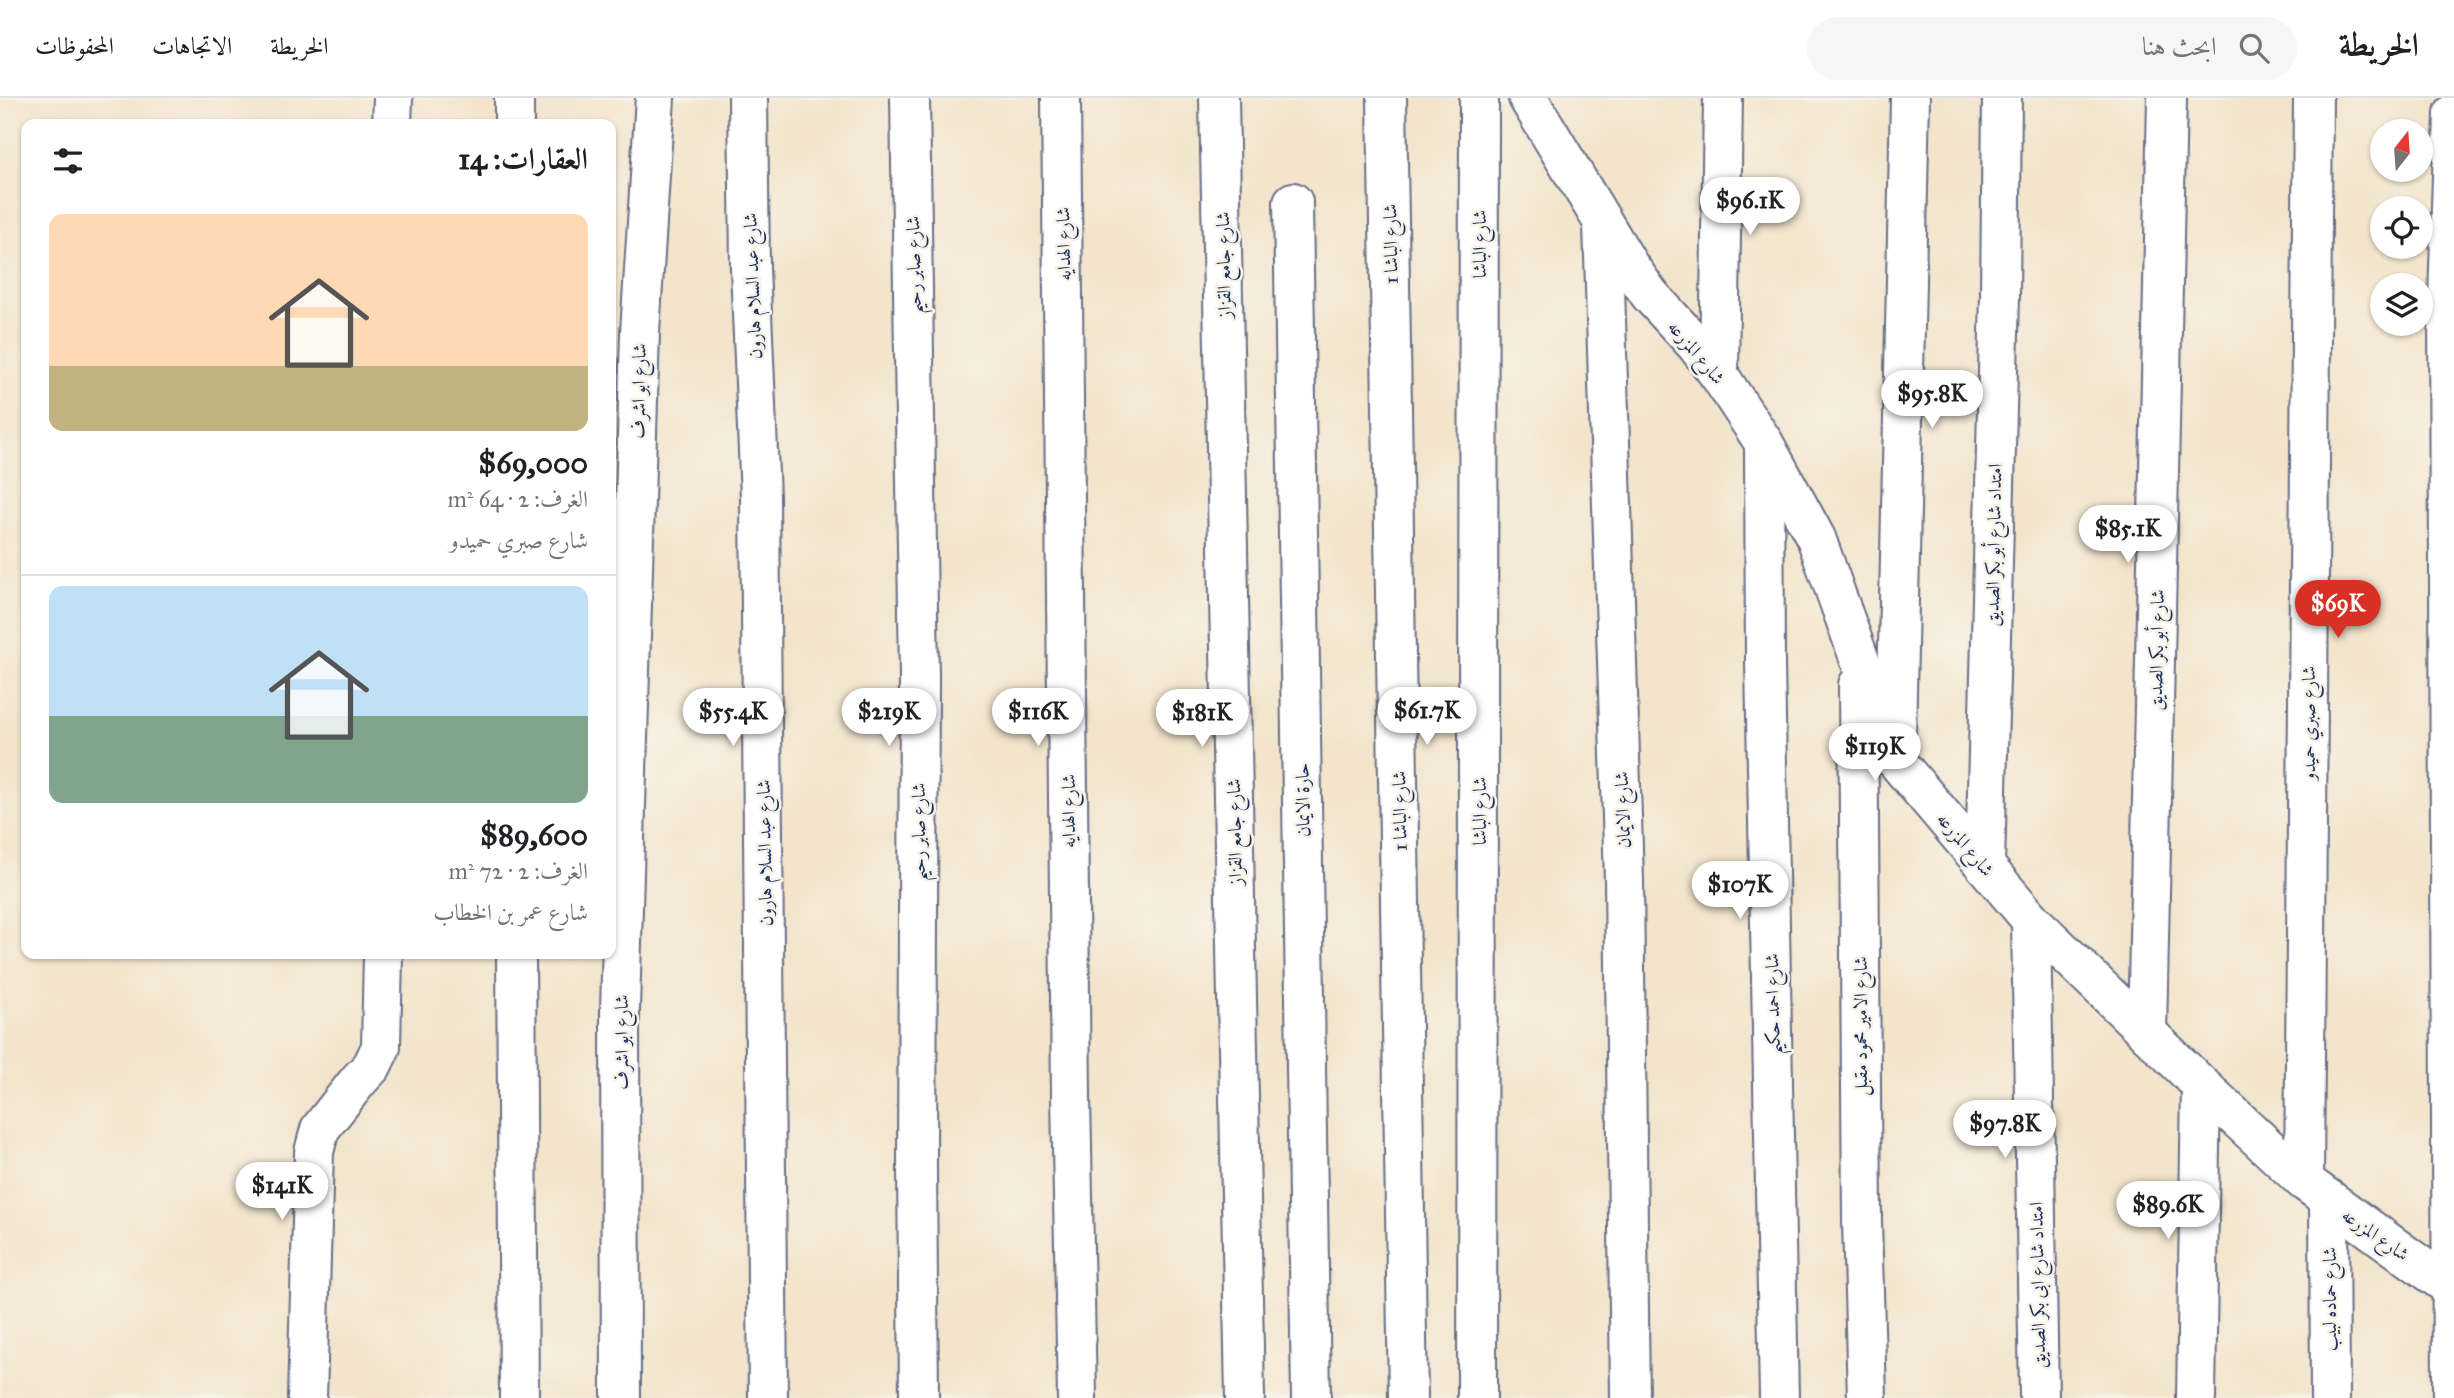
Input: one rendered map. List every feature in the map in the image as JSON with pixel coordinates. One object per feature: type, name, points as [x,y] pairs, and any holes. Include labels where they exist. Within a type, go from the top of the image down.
[{"type":"street","points":[[392,119],[393,98]]},
{"type":"street","points":[[514,98],[514,119]]},
{"type":"street","name":"شارع ابو اشرف","points":[[621,1398],[620,1009],[640,332],[654,98]]},
{"type":"street","name":"شارع عبد السلام هارون","points":[[748,98],[750,268],[761,553],[768,1398]]},
{"type":"street","name":"شارع صابر رحيم","points":[[910,98],[919,676],[919,1398]]},
{"type":"street","name":"شارع الهدايه","points":[[1061,98],[1071,1097],[1077,1398]]},
{"type":"street","name":"شارع جامع القزاز","points":[[1219,98],[1245,1398]]},
{"type":"street","name":"شارع الباشا 1","points":[[1387,98],[1408,1398]]},
{"type":"street","name":"شارع الباشا","points":[[1477,1398],[1479,98]]},
{"type":"street","name":"شارع المزرعه","points":[[1528,98],[1650,295],[1696,345],[1764,443],[1816,538],[1896,761],[2031,920],[2201,1085],[2316,1191],[2453,1289]]},
{"type":"street","points":[[1718,375],[1723,98]]},
{"type":"street","points":[[1896,761],[1910,98]]},
{"type":"street","name":"امتداد شارع أبو بكر الصديق","points":[[1985,866],[2000,295],[2002,98]]},
{"type":"street","name":"شارع أبو بكر الصديق","points":[[2147,1033],[2167,98]]},
{"type":"street","name":"شارع صبري حميدو","points":[[2313,98],[2316,1191]]},
{"type":"street","points":[[2452,1398],[2448,300],[2454,113]]},
{"type":"street","name":"حارة الايمان","points":[[1293,202],[1311,1398]]},
{"type":"street","name":"شارع الايمان","points":[[1603,223],[1624,880],[1630,1398]]},
{"type":"street","name":"شارع احمد حكيم","points":[[1764,443],[1765,663],[1779,1398]]},
{"type":"street","name":"شارع الامير محمود مقبل","points":[[1858,655],[1862,1221],[1867,1398]]},
{"type":"street","name":"امتداد شارع ابى بكر الصديق","points":[[2031,920],[2039,1398]]},
{"type":"street","points":[[307,1398],[314,1152],[320,1129],[372,1066],[381,1047],[383,959]]},
{"type":"street","points":[[516,959],[519,1398]]},
{"type":"street","points":[[2196,1398],[2201,1085]]},
{"type":"street","name":"شارع حماده لبيب","points":[[2316,1191],[2330,1398]]}]
